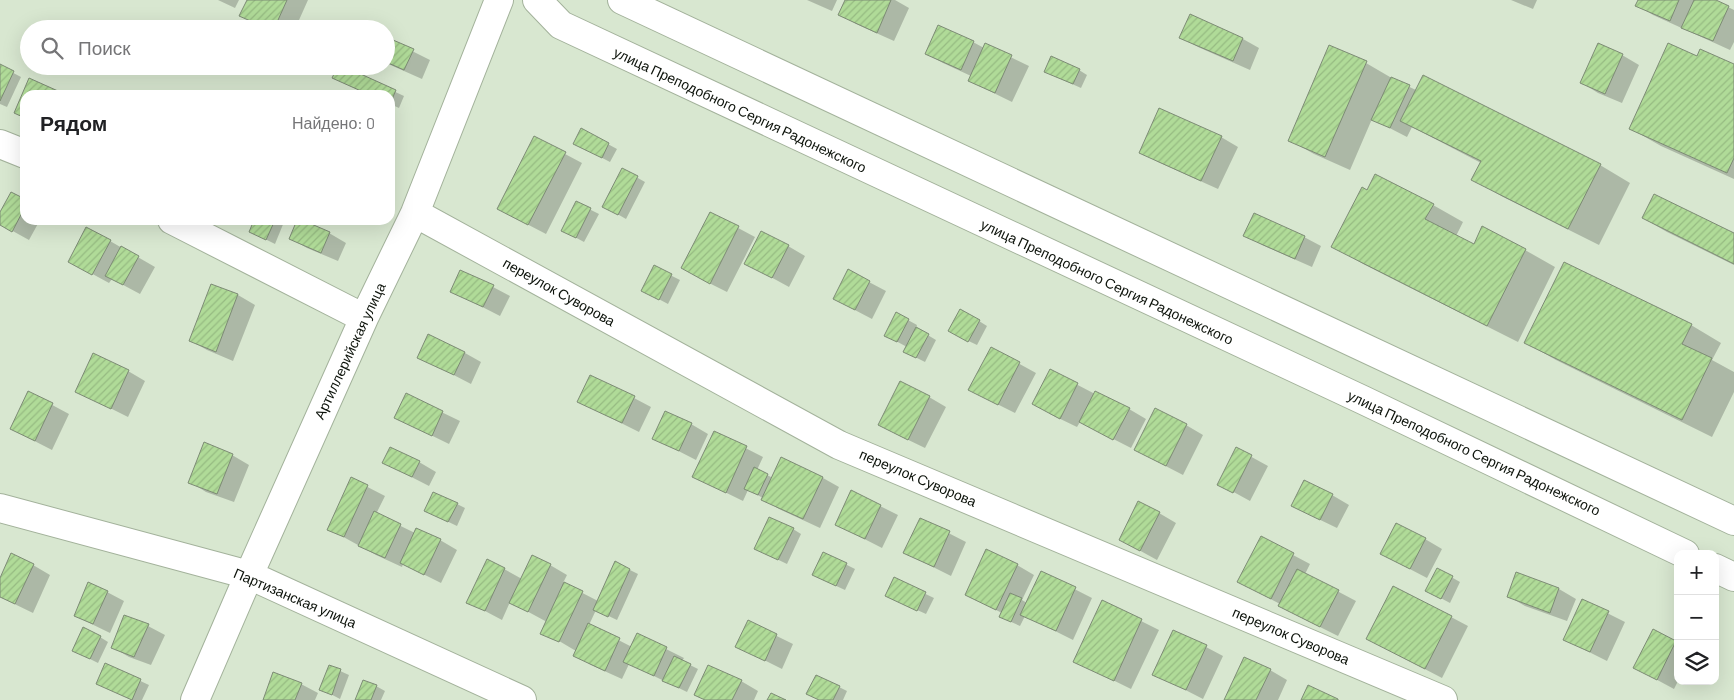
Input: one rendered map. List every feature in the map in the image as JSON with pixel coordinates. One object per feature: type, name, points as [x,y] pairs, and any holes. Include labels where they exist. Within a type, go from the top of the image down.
[{"type":"street","name":"Артиллерийская улица","points":[[195,700],[249,574],[364,318],[415,213],[499,0]]},
{"type":"street","name":"улица Преподобного Сергия Радонежского","points":[[537,0],[561,25],[1363,400],[1677,550]]},
{"type":"street","points":[[622,0],[1734,521]]},
{"type":"street","points":[[0,144],[20,152]]},
{"type":"street","name":"переулок Суворова","points":[[415,213],[839,445],[1443,700]]},
{"type":"street","points":[[182,225],[364,318]]},
{"type":"street","name":"Партизанская улица","points":[[0,508],[249,574],[522,700]]},
{"type":"street","points":[[1719,570],[1734,577]]},
{"type":"building","points":[[247,0],[287,0],[278,20],[248,20],[239,16]]},
{"type":"building","points":[[845,0],[891,0],[877,33],[838,15]]},
{"type":"building","points":[[1638,0],[1679,0],[1670,21],[1635,6]]},
{"type":"building","points":[[1694,0],[1716,0],[1729,6],[1713,41],[1681,28]]},
{"type":"building","points":[[1190,14],[1243,38],[1233,61],[1179,38]]},
{"type":"building","points":[[938,25],[974,41],[961,70],[925,54]]},
{"type":"building","points":[[395,41],[414,49],[404,70],[395,66]]},
{"type":"building","points":[[985,43],[1012,55],[995,93],[968,81]]},
{"type":"building","points":[[1598,43],[1623,54],[1605,94],[1580,83]]},
{"type":"building","points":[[1668,43],[1697,56],[1700,49],[1734,64],[1734,158],[1727,173],[1629,129]]},
{"type":"building","points":[[1329,45],[1367,61],[1325,157],[1288,141]]},
{"type":"building","points":[[1051,56],[1080,69],[1073,84],[1044,72]]},
{"type":"building","points":[[0,64],[14,71],[0,101]]},
{"type":"building","points":[[334,75],[363,75],[396,90],[395,92],[395,90],[359,90],[332,78]]},
{"type":"building","points":[[1423,75],[1601,164],[1568,229],[1471,180],[1481,161],[1400,121]]},
{"type":"building","points":[[1391,77],[1410,85],[1390,128],[1371,120]]},
{"type":"building","points":[[29,78],[56,90],[24,90]]},
{"type":"building","points":[[20,99],[20,116],[14,113]]},
{"type":"building","points":[[1159,108],[1222,136],[1201,181],[1139,153]]},
{"type":"building","points":[[581,128],[609,143],[602,158],[573,144]]},
{"type":"building","points":[[534,136],[566,152],[528,225],[497,209]]},
{"type":"building","points":[[622,168],[638,176],[618,215],[602,207]]},
{"type":"building","points":[[1375,174],[1434,204],[1425,219],[1474,244],[1482,226],[1526,249],[1487,326],[1331,247],[1362,187],[1367,190]]},
{"type":"building","points":[[11,192],[20,196],[20,217],[12,232],[0,225],[0,212]]},
{"type":"building","points":[[1654,194],[1734,233],[1734,264],[1642,218]]},
{"type":"building","points":[[576,201],[591,208],[576,238],[561,231]]},
{"type":"building","points":[[710,212],[739,226],[710,284],[681,268]]},
{"type":"building","points":[[1254,213],[1305,236],[1295,259],[1243,236]]},
{"type":"building","points":[[252,225],[273,225],[266,240],[249,232]]},
{"type":"building","points":[[295,225],[314,225],[330,232],[321,253],[289,239]]},
{"type":"building","points":[[86,227],[111,240],[92,275],[68,262]]},
{"type":"building","points":[[761,231],[789,245],[772,278],[744,264]]},
{"type":"building","points":[[121,246],[139,256],[123,285],[105,276]]},
{"type":"building","points":[[1564,262],[1692,324],[1682,344],[1712,358],[1682,420],[1524,343]]},
{"type":"building","points":[[654,265],[672,274],[659,300],[641,291]]},
{"type":"building","points":[[848,269],[870,281],[855,310],[833,299]]},
{"type":"building","points":[[460,270],[494,285],[483,307],[450,292]]},
{"type":"building","points":[[211,284],[238,294],[216,352],[189,341]]},
{"type":"building","points":[[960,309],[980,320],[968,342],[948,331]]},
{"type":"building","points":[[896,312],[909,319],[897,342],[884,336]]},
{"type":"building","points":[[916,327],[929,334],[916,358],[903,352]]},
{"type":"building","points":[[428,334],[465,352],[454,375],[417,358]]},
{"type":"building","points":[[991,347],[1020,362],[998,405],[968,390]]},
{"type":"building","points":[[93,353],[129,370],[111,409],[75,392]]},
{"type":"building","points":[[1050,369],[1078,383],[1060,419],[1032,404]]},
{"type":"building","points":[[590,375],[635,396],[622,423],[577,402]]},
{"type":"building","points":[[900,381],[930,396],[908,440],[878,425]]},
{"type":"building","points":[[28,391],[53,403],[35,441],[10,429]]},
{"type":"building","points":[[1095,391],[1130,408],[1113,440],[1079,422]]},
{"type":"building","points":[[406,393],[443,411],[432,436],[394,418]]},
{"type":"building","points":[[1155,408],[1187,424],[1166,466],[1134,450]]},
{"type":"building","points":[[665,411],[692,423],[679,451],[652,439]]},
{"type":"building","points":[[714,431],[747,446],[726,493],[692,477]]},
{"type":"building","points":[[204,442],[233,454],[217,494],[188,483]]},
{"type":"building","points":[[390,447],[420,461],[412,477],[382,463]]},
{"type":"building","points":[[1236,447],[1252,455],[1233,493],[1217,485]]},
{"type":"building","points":[[781,457],[823,477],[803,519],[761,500]]},
{"type":"building","points":[[754,467],[768,474],[758,495],[744,489]]},
{"type":"building","points":[[351,477],[368,485],[344,537],[327,530]]},
{"type":"building","points":[[1304,480],[1333,494],[1320,520],[1291,506]]},
{"type":"building","points":[[851,490],[881,505],[865,539],[835,525]]},
{"type":"building","points":[[433,492],[458,503],[448,522],[424,511]]},
{"type":"building","points":[[1138,501],[1160,512],[1140,551],[1119,540]]},
{"type":"building","points":[[374,511],[401,524],[385,558],[358,546]]},
{"type":"building","points":[[769,517],[794,528],[778,560],[754,549]]},
{"type":"building","points":[[920,518],[950,531],[934,567],[903,553]]},
{"type":"building","points":[[1396,523],[1426,538],[1410,569],[1380,554]]},
{"type":"building","points":[[416,528],[441,539],[424,575],[400,563]]},
{"type":"building","points":[[1261,536],[1294,553],[1271,599],[1237,582]]},
{"type":"building","points":[[986,549],[1018,564],[996,610],[965,595]]},
{"type":"building","points":[[823,552],[847,563],[836,586],[812,575]]},
{"type":"building","points":[[11,553],[34,564],[15,604],[0,597],[0,578]]},
{"type":"building","points":[[532,555],[551,564],[528,612],[509,603]]},
{"type":"building","points":[[487,559],[505,568],[485,611],[466,603]]},
{"type":"building","points":[[615,561],[630,569],[608,617],[593,610]]},
{"type":"building","points":[[1437,568],[1453,576],[1441,599],[1425,591]]},
{"type":"building","points":[[1297,569],[1339,590],[1320,627],[1278,606]]},
{"type":"building","points":[[1041,571],[1076,587],[1056,631],[1020,615]]},
{"type":"building","points":[[1516,572],[1559,588],[1550,613],[1507,597]]},
{"type":"building","points":[[894,577],[926,592],[917,611],[885,596]]},
{"type":"building","points":[[88,582],[108,591],[93,624],[74,616]]},
{"type":"building","points":[[564,582],[583,591],[559,642],[540,634]]},
{"type":"building","points":[[1393,586],[1452,616],[1425,669],[1366,639]]},
{"type":"building","points":[[1010,593],[1022,598],[1011,622],[999,617]]},
{"type":"building","points":[[1582,599],[1609,611],[1590,652],[1563,640]]},
{"type":"building","points":[[1102,600],[1142,619],[1114,681],[1073,662]]},
{"type":"building","points":[[124,615],[149,624],[134,657],[111,648]]},
{"type":"building","points":[[748,620],[777,634],[765,661],[735,647]]},
{"type":"building","points":[[588,623],[620,638],[605,671],[573,656]]},
{"type":"building","points":[[83,627],[101,636],[90,659],[72,651]]},
{"type":"building","points":[[1653,629],[1674,640],[1674,645],[1657,680],[1633,668]]},
{"type":"building","points":[[1173,630],[1207,645],[1186,690],[1152,675]]},
{"type":"building","points":[[637,633],[667,647],[654,676],[623,662]]},
{"type":"building","points":[[674,656],[691,664],[679,688],[662,681]]},
{"type":"building","points":[[1244,657],[1271,669],[1256,700],[1224,700]]},
{"type":"building","points":[[105,663],[141,679],[132,700],[96,684]]},
{"type":"building","points":[[329,665],[341,669],[332,695],[319,690]]},
{"type":"building","points":[[708,665],[742,680],[732,700],[705,700],[694,695]]},
{"type":"building","points":[[273,672],[302,683],[295,700],[263,700]]},
{"type":"building","points":[[816,675],[840,686],[833,700],[819,700],[806,694]]},
{"type":"building","points":[[363,680],[377,685],[371,700],[355,700]]},
{"type":"building","points":[[1308,685],[1338,699],[1338,700],[1301,700]]},
{"type":"building","points":[[771,693],[786,700],[767,700]]}]
